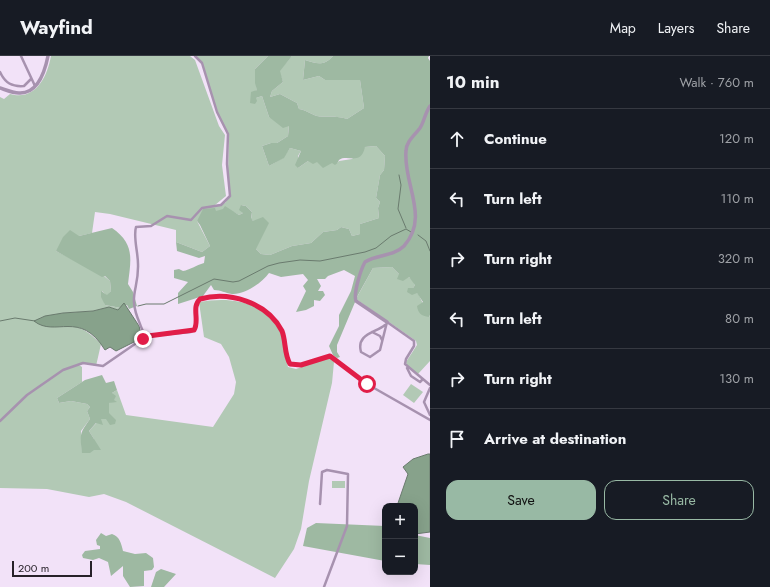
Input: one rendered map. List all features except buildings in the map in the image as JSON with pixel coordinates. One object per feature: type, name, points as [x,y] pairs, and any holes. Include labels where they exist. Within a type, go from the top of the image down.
[{"type":"street","points":[[21,56],[35,86]]},
{"type":"street","points":[[0,88],[20,94],[35,86],[43,75],[48,57],[44,56]]},
{"type":"street","points":[[148,336],[141,327],[134,308],[133,298],[137,280],[138,265],[136,227],[151,226],[168,216],[191,220],[202,208],[222,205],[230,196],[227,164],[228,134],[215,105],[202,63],[195,56]]},
{"type":"street","points":[[0,72],[6,82],[14,86],[24,86],[31,79]]},
{"type":"street","points":[[423,379],[420,382],[415,380],[405,361],[414,347],[414,342],[356,301],[355,294],[365,262],[396,251],[409,241],[415,231],[418,201],[406,164],[406,151],[412,138],[423,123],[430,106]]},
{"type":"street","points":[[0,421],[27,395],[38,389],[56,374],[84,363],[102,366],[148,336],[194,330],[197,320],[196,304],[200,299],[221,296],[240,298],[267,313],[274,320],[284,338],[290,364],[301,365],[330,356],[367,384],[430,420]]},
{"type":"street","points":[[386,323],[380,350],[374,355],[370,356],[362,354],[360,347],[365,335],[386,323]]},
{"type":"street","points":[[371,332],[380,336],[382,340]]},
{"type":"street","points":[[407,367],[430,386],[424,402],[430,414]]},
{"type":"street","points":[[320,504],[320,476],[322,472],[327,470],[348,474],[347,526],[324,587]]},
{"type":"shaded area","points":[[51,56],[190,56],[195,60],[219,126],[225,135],[222,165],[226,196],[215,205],[225,203],[230,196],[228,173],[229,138],[217,112],[202,63],[195,56],[268,56],[255,69],[257,90],[254,92],[256,98],[262,96],[269,117],[289,125],[288,136],[277,143],[262,146],[269,166],[283,158],[290,148],[301,151],[298,156],[298,168],[308,161],[337,163],[339,161],[352,159],[365,147],[376,146],[385,156],[384,170],[380,175],[376,198],[380,202],[378,208],[379,218],[360,224],[360,234],[352,236],[349,229],[341,227],[337,230],[323,232],[311,243],[292,246],[270,255],[261,254],[256,249],[253,221],[251,219],[252,212],[246,206],[241,205],[243,213],[239,215],[223,210],[197,221],[210,246],[202,252],[176,242],[176,230],[110,214],[95,212],[92,233],[79,236],[56,251],[104,276],[110,281],[111,291],[107,296],[102,291],[105,305],[121,308],[118,310],[109,307],[93,311],[63,313],[40,318],[47,326],[71,326],[82,329],[101,344],[96,366],[86,363],[79,365],[82,367],[82,382],[57,398],[59,403],[71,401],[87,404],[90,407],[87,411],[90,419],[81,431],[82,452],[94,439],[89,431],[101,418],[106,419],[109,414],[109,403],[114,400],[112,393],[117,390],[126,415],[213,427],[234,394],[236,382],[229,357],[221,344],[204,337],[199,302],[222,300],[233,301],[253,306],[263,311],[280,332],[288,367],[296,369],[330,357],[334,362],[332,383],[309,481],[301,529],[294,549],[275,578],[126,502],[104,494],[89,497],[47,489],[0,488],[0,97],[4,99],[10,94],[19,95],[33,91],[43,80]]},
{"type":"shaded area","points":[[268,56],[292,56],[280,71],[283,82],[272,91],[270,97],[280,94],[297,103],[299,109],[317,116],[347,119],[364,108],[360,80],[325,80],[319,76],[303,80],[305,60],[323,63],[333,56],[429,56],[430,315],[429,317],[426,317],[418,311],[417,306],[423,302],[417,293],[412,295],[407,292],[408,288],[413,288],[415,285],[409,277],[403,281],[397,279],[399,274],[392,267],[373,268],[358,295],[337,345],[337,352],[340,357],[337,358],[333,355],[329,346],[339,326],[339,315],[351,291],[355,276],[344,270],[328,276],[325,279],[317,279],[321,286],[318,291],[323,291],[325,295],[320,301],[314,300],[314,306],[306,310],[296,312],[306,291],[303,286],[308,280],[303,274],[281,277],[269,273],[262,281],[252,288],[237,294],[214,290],[211,285],[203,296],[178,304],[178,293],[188,282],[174,278],[174,270],[179,269],[183,271],[204,263],[205,256],[199,258],[177,251],[176,242],[202,252],[210,246],[197,221],[203,209],[215,208],[216,211],[223,209],[225,206],[239,215],[243,213],[239,210],[241,205],[246,206],[252,212],[251,218],[253,221],[263,217],[269,223],[256,249],[261,254],[270,255],[292,246],[311,243],[323,232],[337,230],[341,227],[349,229],[352,236],[360,234],[360,224],[379,218],[378,208],[380,202],[376,198],[380,175],[384,170],[385,156],[376,146],[365,147],[363,153],[357,158],[342,158],[337,164],[335,165],[332,163],[323,168],[317,162],[313,164],[308,161],[298,168],[295,165],[301,151],[290,148],[284,158],[269,166],[262,146],[277,143],[288,136],[289,126],[283,128],[269,117],[262,96],[256,98],[257,101],[255,104],[250,103],[251,92],[257,90],[255,83],[255,69]]},
{"type":"shaded area","points":[[292,56],[333,56],[323,63],[305,60],[303,80],[319,76],[325,80],[360,80],[364,108],[347,119],[339,117],[321,117],[299,109],[297,103],[280,94],[270,97],[272,91],[283,82],[279,71]]},
{"type":"shaded area","points":[[112,228],[125,240],[130,253],[128,284],[133,292],[137,306],[129,309],[127,305],[121,308],[105,305],[101,297],[101,291],[107,295],[111,291],[110,281],[105,276],[102,277],[56,251],[63,237],[70,230],[79,236]]},
{"type":"shaded area","points":[[392,267],[399,274],[413,280],[415,285],[413,288],[419,295],[429,317],[430,315],[430,361],[418,374],[407,366],[406,362],[417,345],[416,341],[356,299],[373,268]]},
{"type":"shaded area","points":[[124,303],[139,326],[142,338],[116,351],[110,347],[105,350],[96,338],[77,327],[50,327],[34,321],[45,316],[63,313],[93,311],[109,307],[118,310]]},
{"type":"shaded area","points":[[102,375],[106,383],[114,381],[117,390],[112,393],[116,396],[114,400],[117,402],[109,403],[109,413],[116,420],[115,424],[110,425],[106,419],[101,419],[103,425],[96,423],[89,431],[101,450],[94,450],[90,453],[82,453],[81,435],[90,419],[87,411],[90,407],[87,404],[71,401],[59,403],[57,398],[85,380]]},
{"type":"shaded area","points":[[411,384],[423,392],[414,403],[403,395]]},
{"type":"shaded area","points":[[430,454],[430,532],[418,534],[418,503],[398,503],[408,474],[403,467],[413,459]]},
{"type":"shaded area","points":[[332,481],[345,481],[345,488],[332,488]]},
{"type":"shaded area","points":[[316,523],[382,526],[382,560],[303,546],[307,528]]},
{"type":"shaded area","points":[[101,533],[106,536],[112,534],[117,537],[121,543],[123,551],[135,554],[146,553],[153,558],[154,567],[152,570],[144,571],[144,586],[130,587],[123,576],[123,566],[111,576],[108,562],[99,558],[93,560],[83,558],[82,555],[85,551],[100,549],[100,546],[97,545],[96,540]]},
{"type":"shaded area","points":[[418,536],[430,538],[430,565],[418,564]]},
{"type":"shaded area","points":[[161,569],[176,574],[164,587],[151,587],[156,572]]},
{"type":"waterway","points":[[399,175],[401,185],[398,209],[406,228]]},
{"type":"waterway","points":[[138,306],[146,304],[164,304],[214,279],[233,282],[239,281],[268,266],[279,263],[300,260],[320,261],[365,252],[376,248],[391,236],[406,229],[411,232]]},
{"type":"waterway","points":[[418,235],[426,241],[430,251]]},
{"type":"waterway","points":[[0,321],[15,318],[35,321]]},
{"type":"route","points":[[143,339],[148,336],[191,332],[194,330],[197,320],[196,304],[200,299],[226,296],[240,298],[267,313],[279,326],[284,338],[290,364],[301,365],[330,356],[367,384]]}]
